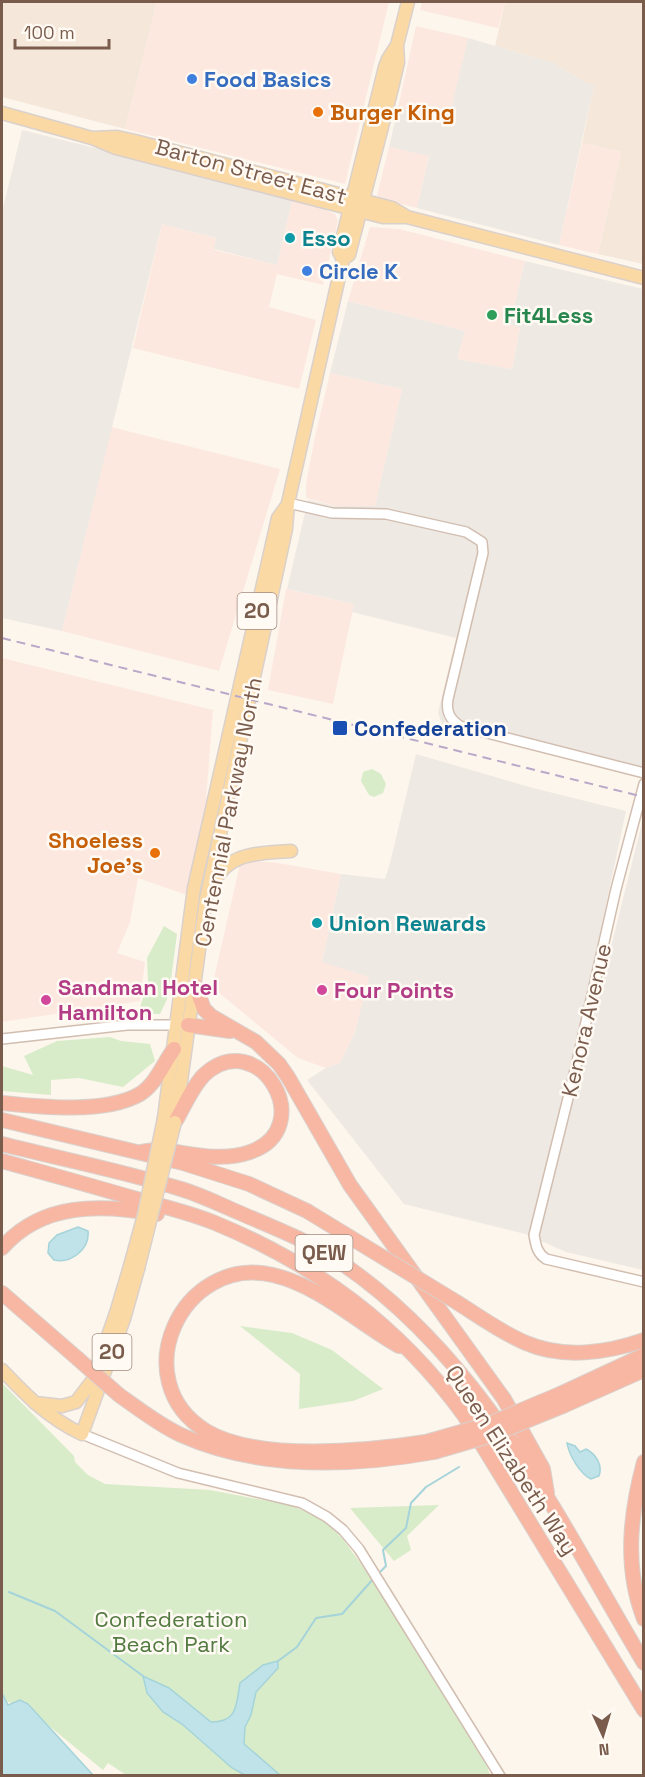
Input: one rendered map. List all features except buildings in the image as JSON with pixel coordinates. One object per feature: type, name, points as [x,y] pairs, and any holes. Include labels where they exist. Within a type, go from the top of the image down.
[{"type":"highway","points":[[195,985],[204,1009],[211,1016],[256,1042],[279,1064],[308,1109],[350,1185],[504,1399],[543,1469],[549,1503]]},
{"type":"highway","points":[[182,1025],[221,1028],[240,1034]]},
{"type":"highway","points":[[2,1102],[99,1106],[122,1102],[141,1093],[155,1080],[179,1050]]},
{"type":"highway","points":[[141,1152],[162,1149],[179,1154],[218,1157],[252,1152],[268,1143],[277,1130],[282,1114],[280,1097],[272,1080],[265,1072],[245,1062],[222,1064],[202,1077],[170,1120]]},
{"type":"highway","points":[[2,1120],[141,1152],[249,1184],[307,1210],[527,1344],[552,1350],[588,1353],[644,1340]]},
{"type":"highway","name":"Queen Elizabeth Way","points":[[2,1144],[183,1189],[293,1236],[333,1258],[404,1312],[468,1380],[493,1414],[522,1458],[644,1663]]},
{"type":"highway","name":"Queen Elizabeth Way","points":[[2,1161],[215,1222],[279,1252],[327,1281],[363,1307],[415,1355],[441,1383],[469,1424],[644,1710]]},
{"type":"highway","points":[[2,1248],[12,1236],[34,1221],[66,1211],[126,1209],[166,1216],[198,1225],[215,1222]]},
{"type":"highway","points":[[415,1355],[373,1331],[330,1301],[291,1281],[272,1275],[244,1274],[230,1276],[205,1287],[183,1308],[170,1335],[166,1365],[173,1393],[187,1416],[207,1431],[232,1441],[290,1450],[329,1452],[430,1447]]},
{"type":"highway","points":[[2,1293],[119,1395],[142,1412],[180,1435],[203,1444],[255,1456],[297,1461],[353,1462],[430,1447],[644,1370]]},
{"type":"highway","points":[[563,1400],[644,1355]]},
{"type":"highway","points":[[644,1462],[634,1500],[631,1531],[632,1570],[644,1619]]},
{"type":"main road","name":"Centennial Parkway North","points":[[182,1025],[195,985],[206,899],[286,529],[288,503],[343,259],[339,252],[356,205],[398,62],[397,45],[408,2]]},
{"type":"main road","name":"Barton Street East","points":[[2,113],[92,138],[116,148],[266,181],[356,205],[383,217],[407,217],[644,278]]},
{"type":"main road","name":"Centennial Parkway North","points":[[78,1432],[118,1336],[145,1208],[170,1120],[182,1025],[194,888],[278,518],[288,503]]},
{"type":"main road","points":[[206,899],[223,869],[236,858],[291,851]]},
{"type":"main road","name":"Centennial Parkway North","points":[[78,1432],[92,1381],[134,1267]]},
{"type":"main road","points":[[2,1370],[33,1402],[61,1423],[78,1432]]},
{"type":"main road","points":[[33,1402],[62,1406],[76,1402],[92,1381]]},
{"type":"street","points":[[288,503],[332,513],[386,514],[466,532],[482,542],[483,553],[448,699],[448,712],[453,722],[460,726],[644,773]]},
{"type":"street","name":"Kenora Avenue","points":[[644,784],[534,1235],[540,1255],[546,1259],[644,1282]]},
{"type":"street","points":[[2,1039],[127,1025],[182,1025]]},
{"type":"street","points":[[2,1034],[32,1035]]},
{"type":"street","points":[[78,1432],[178,1473],[302,1503],[327,1517],[343,1530],[364,1557],[500,1776]]},
{"type":"shaded area","points":[[2,2],[157,2],[125,129],[2,97]]},
{"type":"shaded area","points":[[157,2],[389,2],[345,184],[125,129]]},
{"type":"shaded area","points":[[422,2],[505,2],[498,28],[420,10]]},
{"type":"shaded area","points":[[505,2],[643,2],[643,264],[598,254],[621,152],[582,143],[594,85],[584,82],[554,63],[495,46]]},
{"type":"shaded area","points":[[416,26],[468,38],[448,122],[398,108]]},
{"type":"shaded area","points":[[468,38],[554,63],[584,82],[594,85],[559,245],[417,208],[429,156],[389,147],[398,108],[448,121]]},
{"type":"shaded area","points":[[22,130],[293,197],[277,265],[214,249],[216,238],[162,224],[62,631],[2,618],[2,212]]},
{"type":"shaded area","points":[[582,143],[621,152],[598,254],[559,245]]},
{"type":"shaded area","points":[[389,147],[429,155],[417,208],[380,199],[377,195]]},
{"type":"shaded area","points":[[293,197],[335,214],[338,221],[323,285],[277,274],[269,307],[316,320],[299,389],[133,348],[162,224],[216,238],[214,250],[277,265]]},
{"type":"shaded area","points":[[370,227],[399,229],[525,261],[510,324],[520,327],[512,369],[457,359],[465,331],[348,301]]},
{"type":"shaded area","points":[[525,261],[643,289],[643,777],[443,727],[438,713],[456,638],[352,612],[354,604],[287,589],[308,500],[335,506],[375,506],[402,389],[330,373],[348,301],[465,331],[457,359],[512,369],[520,328],[510,324]]},
{"type":"shaded area","points":[[330,373],[402,389],[375,506],[335,506],[306,498],[306,484],[315,437]]},
{"type":"shaded area","points":[[111,427],[280,469],[219,671],[62,631]]},
{"type":"shaded area","points":[[286,589],[354,604],[333,704],[268,690]]},
{"type":"shaded area","points":[[2,658],[213,710],[206,800],[187,895],[138,878],[130,922],[117,953],[145,962],[140,1001],[2,1022]]},
{"type":"shaded area","points":[[416,754],[533,788],[626,811],[571,1070],[580,1071],[643,819],[643,1270],[566,1252],[525,1234],[404,1204],[307,1080],[326,1068],[340,1063],[355,1032],[369,977],[322,962],[341,874],[385,879]]},
{"type":"shaded area","points":[[241,860],[278,863],[341,874],[322,961],[370,977],[355,1032],[340,1063],[326,1068],[298,1058],[212,987]]},
{"type":"green space","points":[[372,769],[381,774],[386,784],[383,793],[374,797],[369,795],[361,781],[363,772]]},
{"type":"green space","points":[[164,926],[177,934],[169,995],[160,1014],[138,1014],[148,982],[147,958]]},
{"type":"green space","points":[[110,1037],[121,1041],[150,1044],[155,1061],[123,1087],[79,1078],[51,1080],[51,1095],[2,1091],[2,1066],[33,1075],[24,1056],[57,1041]]},
{"type":"green space","points":[[240,1326],[292,1333],[332,1350],[383,1389],[353,1401],[299,1409],[300,1374]]},
{"type":"green space","name":"Confederation Beach Park","points":[[2,1383],[74,1456],[75,1462],[88,1475],[105,1484],[210,1490],[295,1507],[318,1517],[330,1526],[343,1539],[378,1588],[487,1766],[490,1775],[126,1775],[108,1763],[103,1770],[27,1708],[19,1703],[6,1702],[2,1690]]},
{"type":"green space","points":[[439,1505],[407,1536],[411,1550],[394,1561],[350,1508]]},
{"type":"water","points":[[78,1227],[88,1231],[88,1238],[83,1249],[67,1260],[54,1260],[48,1253],[49,1243],[57,1235]]},
{"type":"water","points":[[567,1443],[575,1446],[580,1452],[586,1449],[593,1454],[598,1460],[599,1476],[591,1479],[579,1469]]},
{"type":"water","points":[[278,1661],[278,1668],[256,1692],[251,1715],[245,1727],[244,1744],[280,1775],[245,1775],[232,1768],[182,1724],[163,1712],[147,1693],[143,1676],[169,1688],[211,1722],[220,1721],[226,1719],[234,1711],[240,1683],[263,1665]]},
{"type":"water","points":[[2,1693],[8,1705],[20,1700],[28,1704],[93,1775],[2,1775]]},
{"type":"waterway","points":[[378,1574],[386,1566],[383,1550],[406,1528],[411,1503],[426,1487],[459,1467]]},
{"type":"waterway","points":[[278,1661],[297,1647],[316,1618],[342,1614],[374,1578]]},
{"type":"waterway","points":[[9,1592],[55,1611],[143,1676]]},
{"type":"railway","points":[[2,638],[644,797]]},
{"type":"place","name":"Food Basics","points":[[192,79]]},
{"type":"place","name":"Burger King","points":[[318,112]]},
{"type":"place","name":"Esso","points":[[290,238]]},
{"type":"place","name":"Circle K","points":[[307,271]]},
{"type":"place","name":"Fit4Less","points":[[492,315]]},
{"type":"place","name":"Confederation","points":[[340,728]]},
{"type":"place","name":"Shoeless Joe's","points":[[155,853]]},
{"type":"place","name":"Union Rewards","points":[[317,923]]},
{"type":"place","name":"Four Points","points":[[322,990]]},
{"type":"place","name":"Sandman Hotel Hamilton","points":[[46,1000]]}]
